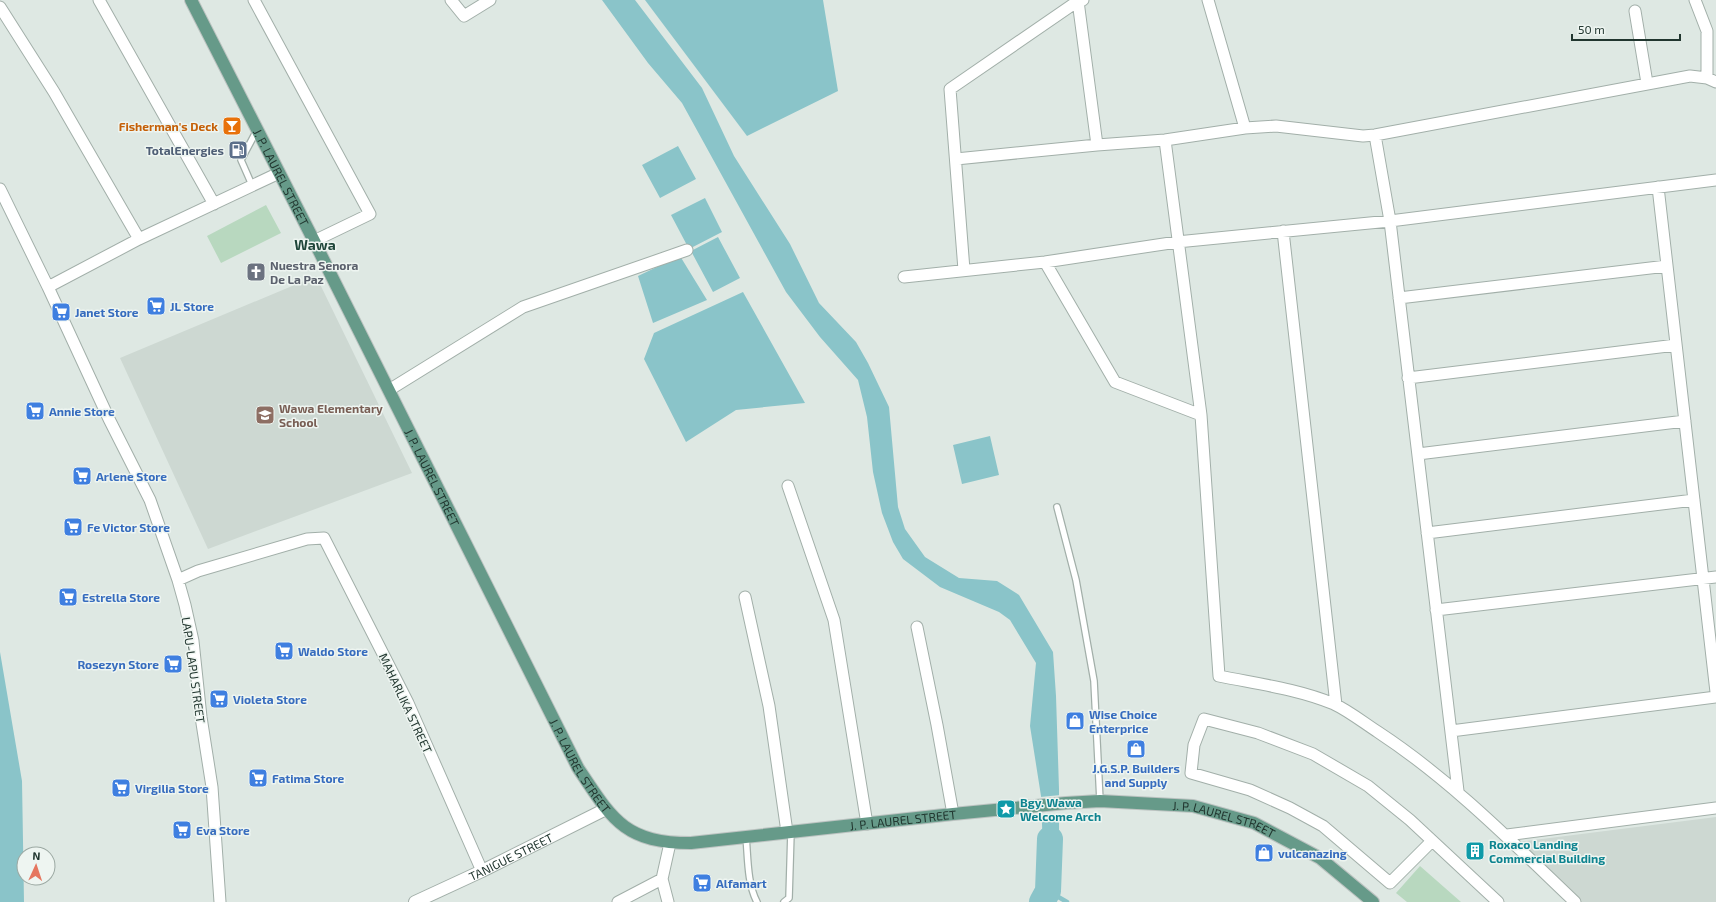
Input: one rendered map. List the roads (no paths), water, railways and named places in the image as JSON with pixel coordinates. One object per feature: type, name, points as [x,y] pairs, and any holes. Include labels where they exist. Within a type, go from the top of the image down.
[{"type":"main road","name":"J. P. LAUREL STREET","points":[[191,0],[314,241],[578,768],[606,809],[623,827],[652,840],[670,843],[691,843],[1066,803],[1100,801],[1193,806],[1254,822],[1320,858],[1373,902]]},
{"type":"street","points":[[99,0],[214,204]]},
{"type":"street","points":[[254,0],[370,214],[314,241]]},
{"type":"street","points":[[451,0],[464,16],[490,0]]},
{"type":"street","points":[[964,270],[950,89],[1081,0],[1097,145]]},
{"type":"street","points":[[1208,0],[1245,128]]},
{"type":"street","points":[[956,159],[1165,140],[1245,128],[1276,126],[1363,136],[1375,135],[1647,83],[1690,76],[1711,80],[1707,31],[1696,0]]},
{"type":"street","points":[[0,7],[54,92],[139,239]]},
{"type":"street","points":[[1635,11],[1647,83]]},
{"type":"street","points":[[1375,135],[1390,221],[1458,791]]},
{"type":"street","points":[[1165,140],[1177,242],[1202,415],[1219,676],[1302,692],[1336,705],[1409,752],[1458,791],[1507,835],[1576,902]]},
{"type":"street","points":[[48,287],[139,239],[279,173]]},
{"type":"street","points":[[904,276],[1045,262],[1177,242],[1390,221],[1716,180]]},
{"type":"street","points":[[1658,187],[1716,692]]},
{"type":"street","name":"LAPU-LAPU STREET","points":[[0,189],[48,287],[109,419],[150,500],[178,580],[185,605],[192,641],[201,718],[212,787],[220,902]]},
{"type":"street","points":[[1283,231],[1336,705]]},
{"type":"street","points":[[389,390],[523,307],[687,250]]},
{"type":"street","points":[[1045,262],[1115,382],[1202,415]]},
{"type":"street","points":[[1399,298],[1667,266]]},
{"type":"street","points":[[1408,378],[1676,345]]},
{"type":"street","points":[[1418,454],[1685,421]]},
{"type":"street","points":[[788,486],[834,620],[867,824]]},
{"type":"street","points":[[1427,533],[1694,500]]},
{"type":"street","name":"MAHARLIKA STREET","points":[[178,580],[198,571],[308,539],[324,538],[408,703],[482,871]]},
{"type":"street","points":[[1436,610],[1716,577]]},
{"type":"street","points":[[745,597],[769,706],[789,832]]},
{"type":"street","points":[[917,626],[938,725],[953,814]]},
{"type":"street","points":[[1451,731],[1716,697]]},
{"type":"street","points":[[1432,841],[1390,883],[1323,826],[1290,808],[1250,790],[1191,773],[1194,744],[1204,719],[1258,733],[1313,754],[1368,786],[1410,820],[1498,902]]},
{"type":"street","points":[[1507,835],[1716,808]]},
{"type":"street","name":"TANIGUE STREET","points":[[414,902],[482,871],[606,809]]},
{"type":"street","points":[[668,902],[662,879],[670,843]]},
{"type":"street","points":[[618,902],[662,879]]},
{"type":"lane","points":[[252,185],[241,160],[257,129]]},
{"type":"lane","points":[[1057,508],[1076,580],[1094,681],[1100,801]]},
{"type":"lane","points":[[784,902],[788,898],[789,832]]},
{"type":"lane","points":[[746,837],[751,880],[754,896],[757,902]]},
{"type":"water","points":[[602,0],[635,0],[702,88],[734,156],[790,244],[819,303],[856,342],[889,407],[898,507],[905,529],[925,557],[959,578],[997,581],[1019,595],[1053,652],[1059,789],[1059,865],[1044,880],[1041,796],[1030,726],[1036,663],[1010,620],[999,612],[940,587],[903,559],[893,542],[882,513],[873,472],[867,417],[858,380],[820,337],[786,292],[682,103],[648,63]]},
{"type":"water","points":[[645,0],[823,0],[838,91],[747,136]]},
{"type":"water","points":[[678,146],[696,179],[660,198],[642,165]]},
{"type":"water","points":[[705,198],[722,232],[689,249],[671,215]]},
{"type":"water","points":[[718,237],[740,278],[713,292],[691,251]]},
{"type":"water","points":[[680,256],[707,300],[653,323],[638,276]]},
{"type":"water","points":[[743,292],[805,403],[736,410],[686,442],[644,359],[654,333]]},
{"type":"water","points":[[990,436],[999,475],[962,484],[953,445]]},
{"type":"water","points":[[0,652],[22,781],[23,846],[16,846],[16,886],[24,886],[24,902],[0,902]]},
{"type":"waterway","points":[[1042,902],[1048,891],[1050,839]]},
{"type":"waterway","points":[[1048,891],[1067,902]]},
{"type":"place","name":"Fisherman's Deck","points":[[232,126]]},
{"type":"place","name":"TotalEnergies","points":[[238,150]]},
{"type":"place","name":"Nuestra Senora De La Paz","points":[[256,272]]},
{"type":"place","name":"JL Store","points":[[156,306]]},
{"type":"place","name":"Janet Store","points":[[61,312]]},
{"type":"place","name":"Annie Store","points":[[35,411]]},
{"type":"place","name":"Wawa Elementary School","points":[[265,415]]},
{"type":"place","name":"Arlene Store","points":[[82,476]]},
{"type":"place","name":"Fe Victor Store","points":[[73,527]]},
{"type":"place","name":"Estrella Store","points":[[68,597]]},
{"type":"place","name":"Waldo Store","points":[[284,651]]},
{"type":"place","name":"Rosezyn Store","points":[[173,664]]},
{"type":"place","name":"Violeta Store","points":[[219,699]]},
{"type":"place","name":"Wise Choice Enterprice","points":[[1075,721]]},
{"type":"place","name":"J.G.S.P. Builders and Supply","points":[[1136,749]]},
{"type":"place","name":"Fatima Store","points":[[258,778]]},
{"type":"place","name":"Virgilia Store","points":[[121,788]]},
{"type":"place","name":"Bgy. Wawa Welcome Arch","points":[[1006,809]]},
{"type":"place","name":"Eva Store","points":[[182,830]]},
{"type":"place","name":"Roxaco Landing Commercial Building","points":[[1475,851]]},
{"type":"place","name":"vulcanazing","points":[[1264,853]]},
{"type":"place","name":"Alfamart","points":[[702,883]]},
{"type":"district","name":"Wawa","points":[[315,244]]}]
